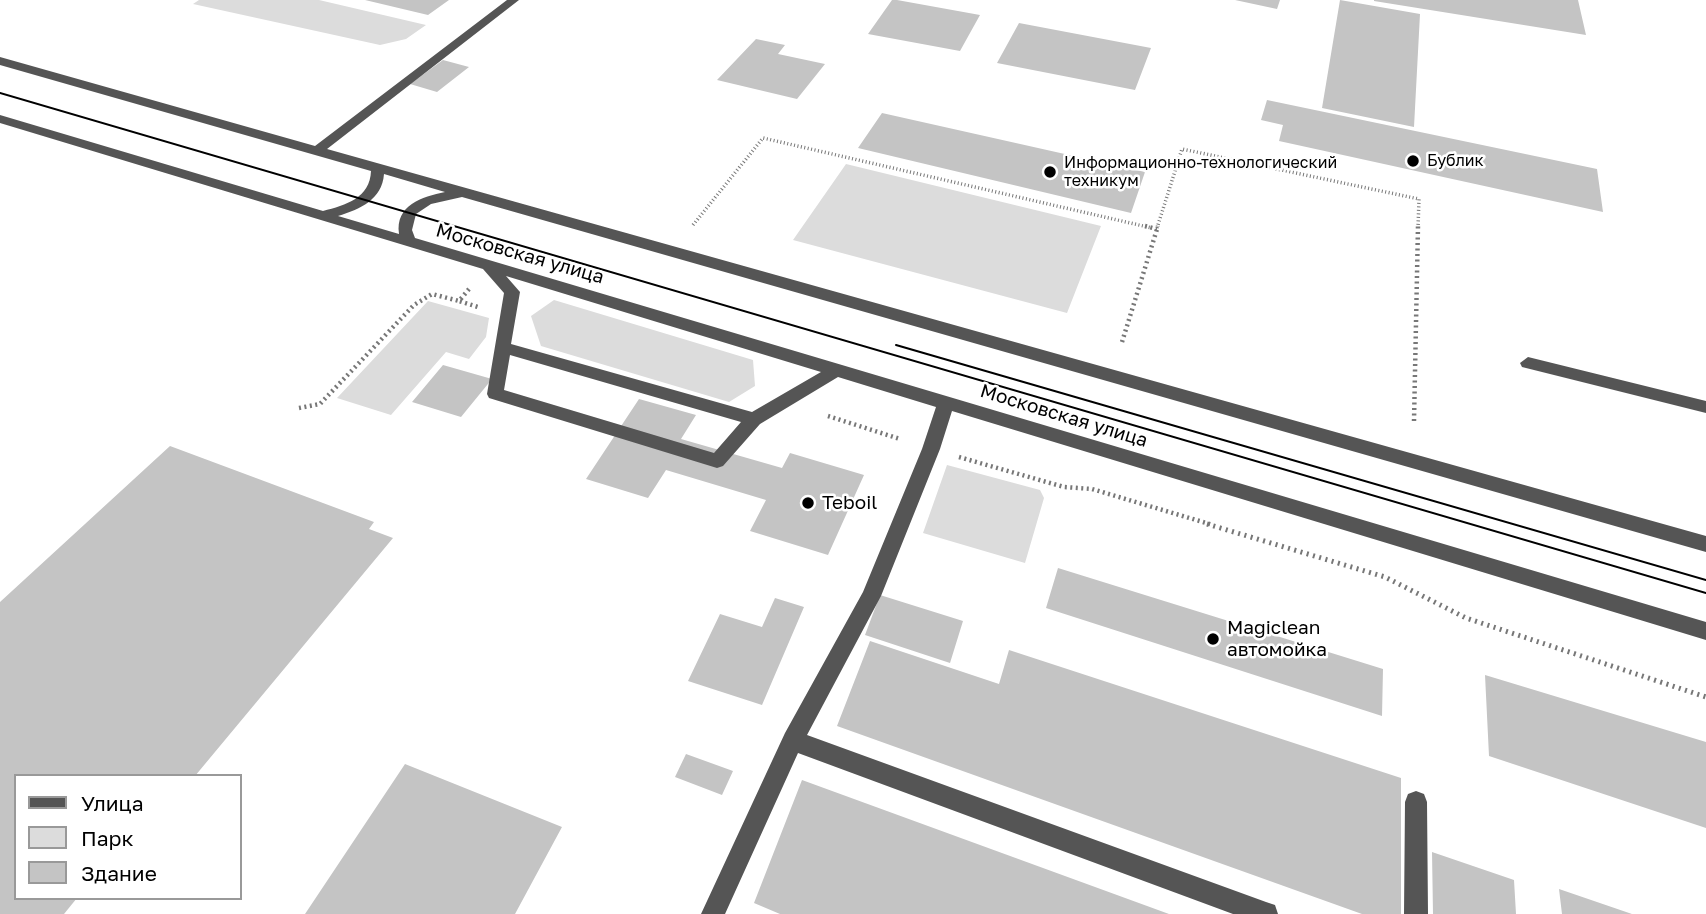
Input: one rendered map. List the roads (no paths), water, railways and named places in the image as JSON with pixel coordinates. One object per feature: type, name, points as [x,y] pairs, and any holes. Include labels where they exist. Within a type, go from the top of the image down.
[{"type":"street","points":[[317,151],[514,0]]},
{"type":"street","name":"Московская улица","points":[[0,61],[1706,544]]},
{"type":"street","name":"Московская улица","points":[[0,120],[839,369],[1706,631]]},
{"type":"street","points":[[320,216],[346,210],[369,197],[379,181],[378,168]]},
{"type":"street","name":"Московская улица","points":[[409,243],[403,229],[404,219],[413,209],[433,199],[464,192]]},
{"type":"street","points":[[489,267],[512,292],[495,394],[717,461],[754,419],[839,369]]},
{"type":"street","points":[[502,347],[754,419]]},
{"type":"street","points":[[1528,363],[1706,407]]},
{"type":"street","points":[[713,914],[793,740],[871,596],[931,449],[946,403]]},
{"type":"street","points":[[793,740],[1266,914]]},
{"type":"street","points":[[1416,802],[1416,914]]},
{"type":"tram line","points":[[0,93],[1706,593]]},
{"type":"tram line","points":[[896,345],[1706,580]]},
{"type":"place","name":"Бублик","points":[[1413,161]]},
{"type":"place","name":"Информационно-технологический техникум","points":[[1050,172]]},
{"type":"place","name":"Teboil","points":[[808,503]]},
{"type":"place","name":"Magiclean автомойка","points":[[1213,639]]}]
